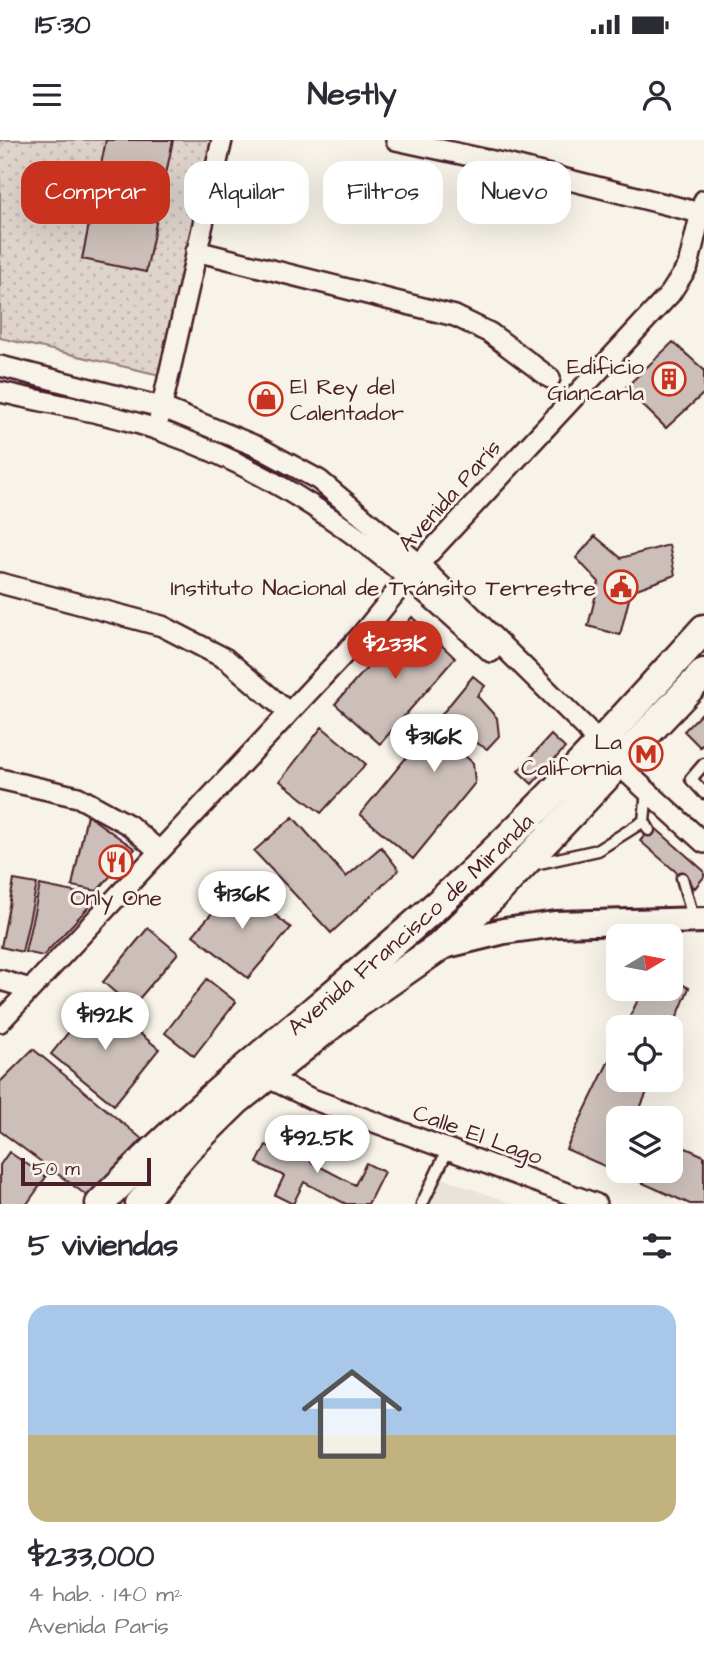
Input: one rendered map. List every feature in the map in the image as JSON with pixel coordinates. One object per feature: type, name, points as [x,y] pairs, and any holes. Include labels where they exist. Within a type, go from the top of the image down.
[{"type":"main road","name":"Avenida Francisco de Miranda","points":[[140,1204],[188,1148],[237,1100],[357,1004],[439,947],[522,867],[704,629]]},
{"type":"main road","name":"Avenida Francisco de Miranda","points":[[100,1204],[225,1083],[704,673]]},
{"type":"street","points":[[157,429],[222,140]]},
{"type":"street","points":[[396,140],[703,209]]},
{"type":"street","name":"Avenida París","points":[[0,1022],[358,639],[413,571],[670,294],[688,266],[703,209]]},
{"type":"street","points":[[196,251],[455,316],[490,333],[550,377]]},
{"type":"street","points":[[0,366],[161,407],[256,446],[319,480],[413,571],[432,597],[578,734],[609,756],[704,843]]},
{"type":"street","points":[[0,392],[157,429],[257,470],[413,571]]},
{"type":"street","points":[[0,583],[162,626],[226,659],[288,712]]},
{"type":"street","points":[[0,779],[78,797],[129,825],[159,851]]},
{"type":"street","points":[[439,947],[504,931],[556,924],[699,921]]},
{"type":"street","points":[[0,980],[31,989]]},
{"type":"street","name":"Calle El Lago","points":[[266,1077],[312,1099],[596,1204]]},
{"type":"lane","points":[[704,764],[691,779],[704,793]]},
{"type":"lane","points":[[522,867],[598,850],[646,826],[647,789]]},
{"type":"lane","points":[[682,877],[699,921]]},
{"type":"lane","points":[[422,1204],[448,1149]]},
{"type":"shaded area","points":[[0,140],[213,140],[208,161],[184,161],[184,224],[194,224],[160,375],[0,338]]},
{"type":"shaded area","points":[[431,1174],[514,1204],[421,1204]]},
{"type":"building","points":[[106,140],[173,140],[169,161],[102,161]]},
{"type":"building","points":[[89,224],[156,224],[146,272],[82,259]]},
{"type":"building","name":"Edificio Giancarla","points":[[673,342],[704,370],[704,393],[666,428],[625,388]]},
{"type":"building","name":"Instituto Nacional de Tránsito Terrestre","points":[[595,536],[621,558],[669,545],[675,575],[631,591],[620,635],[588,626],[599,582],[576,558]]},
{"type":"building","points":[[412,617],[455,658],[380,744],[335,704]]},
{"type":"building","points":[[473,676],[485,686],[477,696],[497,718],[499,736],[487,749],[475,742],[464,755],[473,763],[475,783],[413,859],[360,814]]},
{"type":"building","points":[[704,711],[704,743],[700,747],[684,731]]},
{"type":"building","points":[[322,727],[366,764],[321,813],[280,781]]},
{"type":"building","points":[[551,735],[565,748],[532,784],[518,771]]},
{"type":"building","points":[[87,815],[135,849],[97,891],[72,886]]},
{"type":"building","points":[[293,817],[346,877],[381,847],[399,870],[331,933],[254,851]]},
{"type":"building","points":[[653,826],[704,871],[704,877],[695,888],[640,841]]},
{"type":"building","points":[[14,880],[37,884],[22,952],[1,947]]},
{"type":"building","points":[[237,884],[291,928],[248,978],[193,935]]},
{"type":"building","points":[[40,885],[98,897],[43,956],[25,952]]},
{"type":"building","points":[[148,928],[178,953],[132,1007],[103,982]]},
{"type":"building","points":[[207,979],[236,1002],[194,1056],[165,1033]]},
{"type":"building","points":[[683,985],[689,988],[678,1015],[631,1015],[637,1001],[683,1001]]},
{"type":"building","points":[[96,998],[159,1049],[114,1105],[51,1054]]},
{"type":"building","points":[[33,1049],[142,1139],[90,1198],[0,1131],[0,1082]]},
{"type":"building","points":[[606,1067],[606,1092],[647,1092],[641,1106],[606,1106],[606,1167],[566,1149]]},
{"type":"building","points":[[305,1132],[322,1140],[311,1162],[355,1185],[366,1163],[384,1172],[368,1204],[346,1204],[304,1182],[293,1204],[275,1195],[284,1176],[257,1163],[266,1145],[292,1158]]},
{"type":"building","points":[[683,1147],[704,1156],[704,1204],[690,1204],[643,1183],[683,1183]]},
{"type":"building","points":[[9,1152],[46,1177],[27,1204],[0,1204],[0,1165]]},
{"type":"place","name":"Edificio Giancarla","points":[[669,379]]},
{"type":"place","name":"El Rey del Calentador","points":[[266,399]]},
{"type":"place","name":"Instituto Nacional de Tránsito Terrestre","points":[[621,587]]},
{"type":"place","name":"La California","points":[[646,754]]},
{"type":"place","name":"Only One","points":[[116,862]]}]
